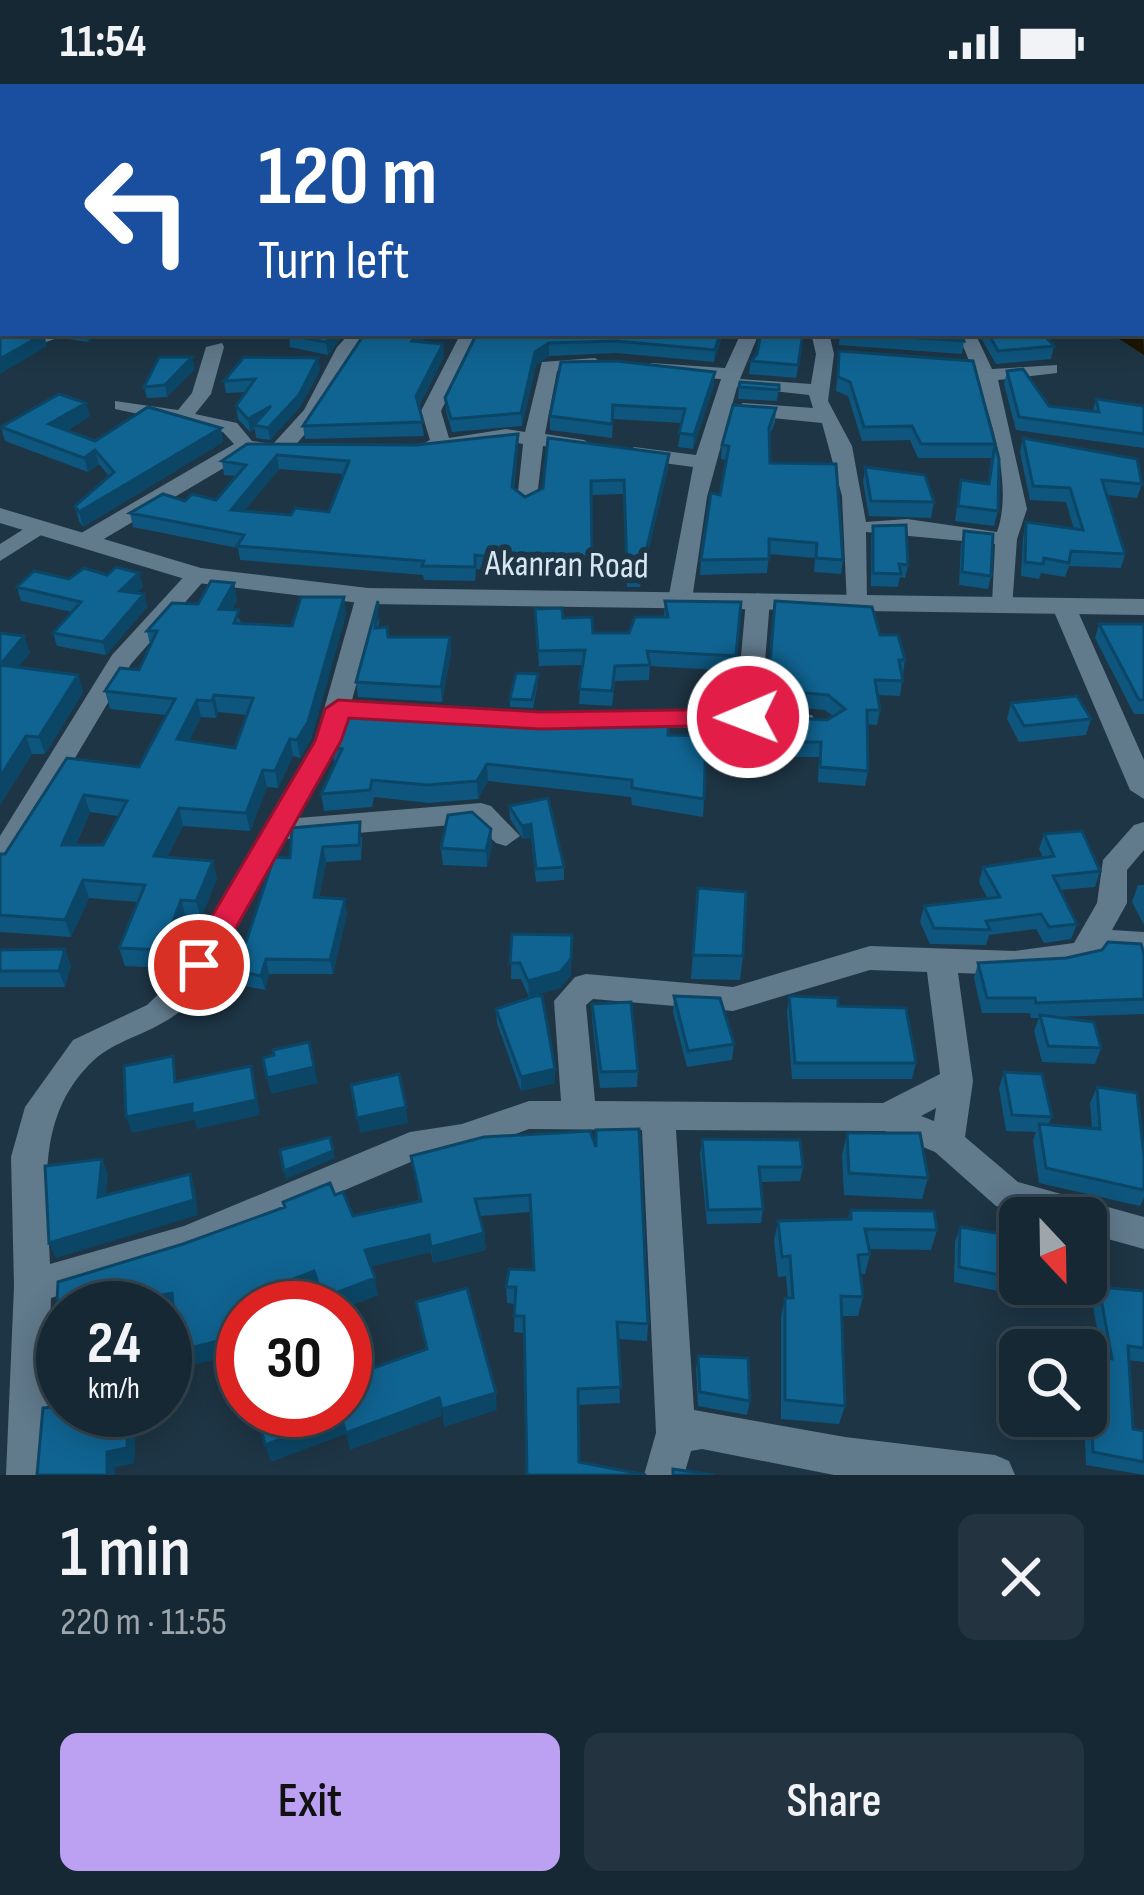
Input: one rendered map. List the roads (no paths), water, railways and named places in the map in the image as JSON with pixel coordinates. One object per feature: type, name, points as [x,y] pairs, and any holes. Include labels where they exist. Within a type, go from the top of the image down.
[{"type":"main road","name":"Akanran Road","points":[[0,515],[198,574],[368,596],[1144,608]]},
{"type":"street","points":[[6,336],[35,341],[52,336]]},
{"type":"street","points":[[278,452],[314,413],[346,347],[358,336]]},
{"type":"street","points":[[441,444],[431,411],[468,336]]},
{"type":"street","points":[[680,600],[687,525],[730,378],[748,336]]},
{"type":"street","points":[[822,336],[833,355],[818,401],[839,430],[856,528],[855,601]]},
{"type":"street","points":[[967,336],[974,368],[1012,439],[1016,509],[1006,539],[1004,603]]},
{"type":"street","points":[[182,418],[201,394],[215,347]]},
{"type":"street","points":[[528,501],[533,439],[549,366],[624,366],[819,390]]},
{"type":"street","points":[[974,368],[1050,369]]},
{"type":"street","points":[[122,405],[230,427],[246,446],[278,452],[319,451]]},
{"type":"street","points":[[722,408],[828,415]]},
{"type":"street","points":[[399,449],[492,435],[706,463]]},
{"type":"street","points":[[84,541],[246,446]]},
{"type":"street","points":[[856,528],[907,526],[1006,539]]},
{"type":"street","points":[[0,554],[38,527]]},
{"type":"street","points":[[0,860],[121,660],[198,574]]},
{"type":"street","points":[[26,1475],[33,1286],[28,1157],[42,1107],[74,1061],[158,1014],[180,994],[349,709],[368,596]]},
{"type":"street","points":[[748,717],[758,600]]},
{"type":"street","points":[[1064,607],[1136,773]]},
{"type":"street","points":[[482,718],[748,717],[825,722]]},
{"type":"street","points":[[274,830],[481,814],[506,836]]},
{"type":"street","points":[[579,1115],[570,1001],[586,986],[733,999],[870,958],[1037,961],[1084,953],[1112,903],[1113,867],[1144,832]]},
{"type":"street","points":[[1092,940],[1144,944]]},
{"type":"street","points":[[941,962],[957,1081],[947,1142]]},
{"type":"street","points":[[887,1117],[957,1081]]},
{"type":"street","points":[[33,1286],[188,1241],[410,1147],[462,1139],[529,1115],[887,1117],[947,1142],[1009,1195],[1144,1233]]},
{"type":"street","points":[[658,1115],[676,1433],[664,1475]]},
{"type":"street","points":[[676,1433],[702,1429],[844,1457],[995,1475]]},
{"type":"waterway","points":[[1129,336],[1144,346]]}]
